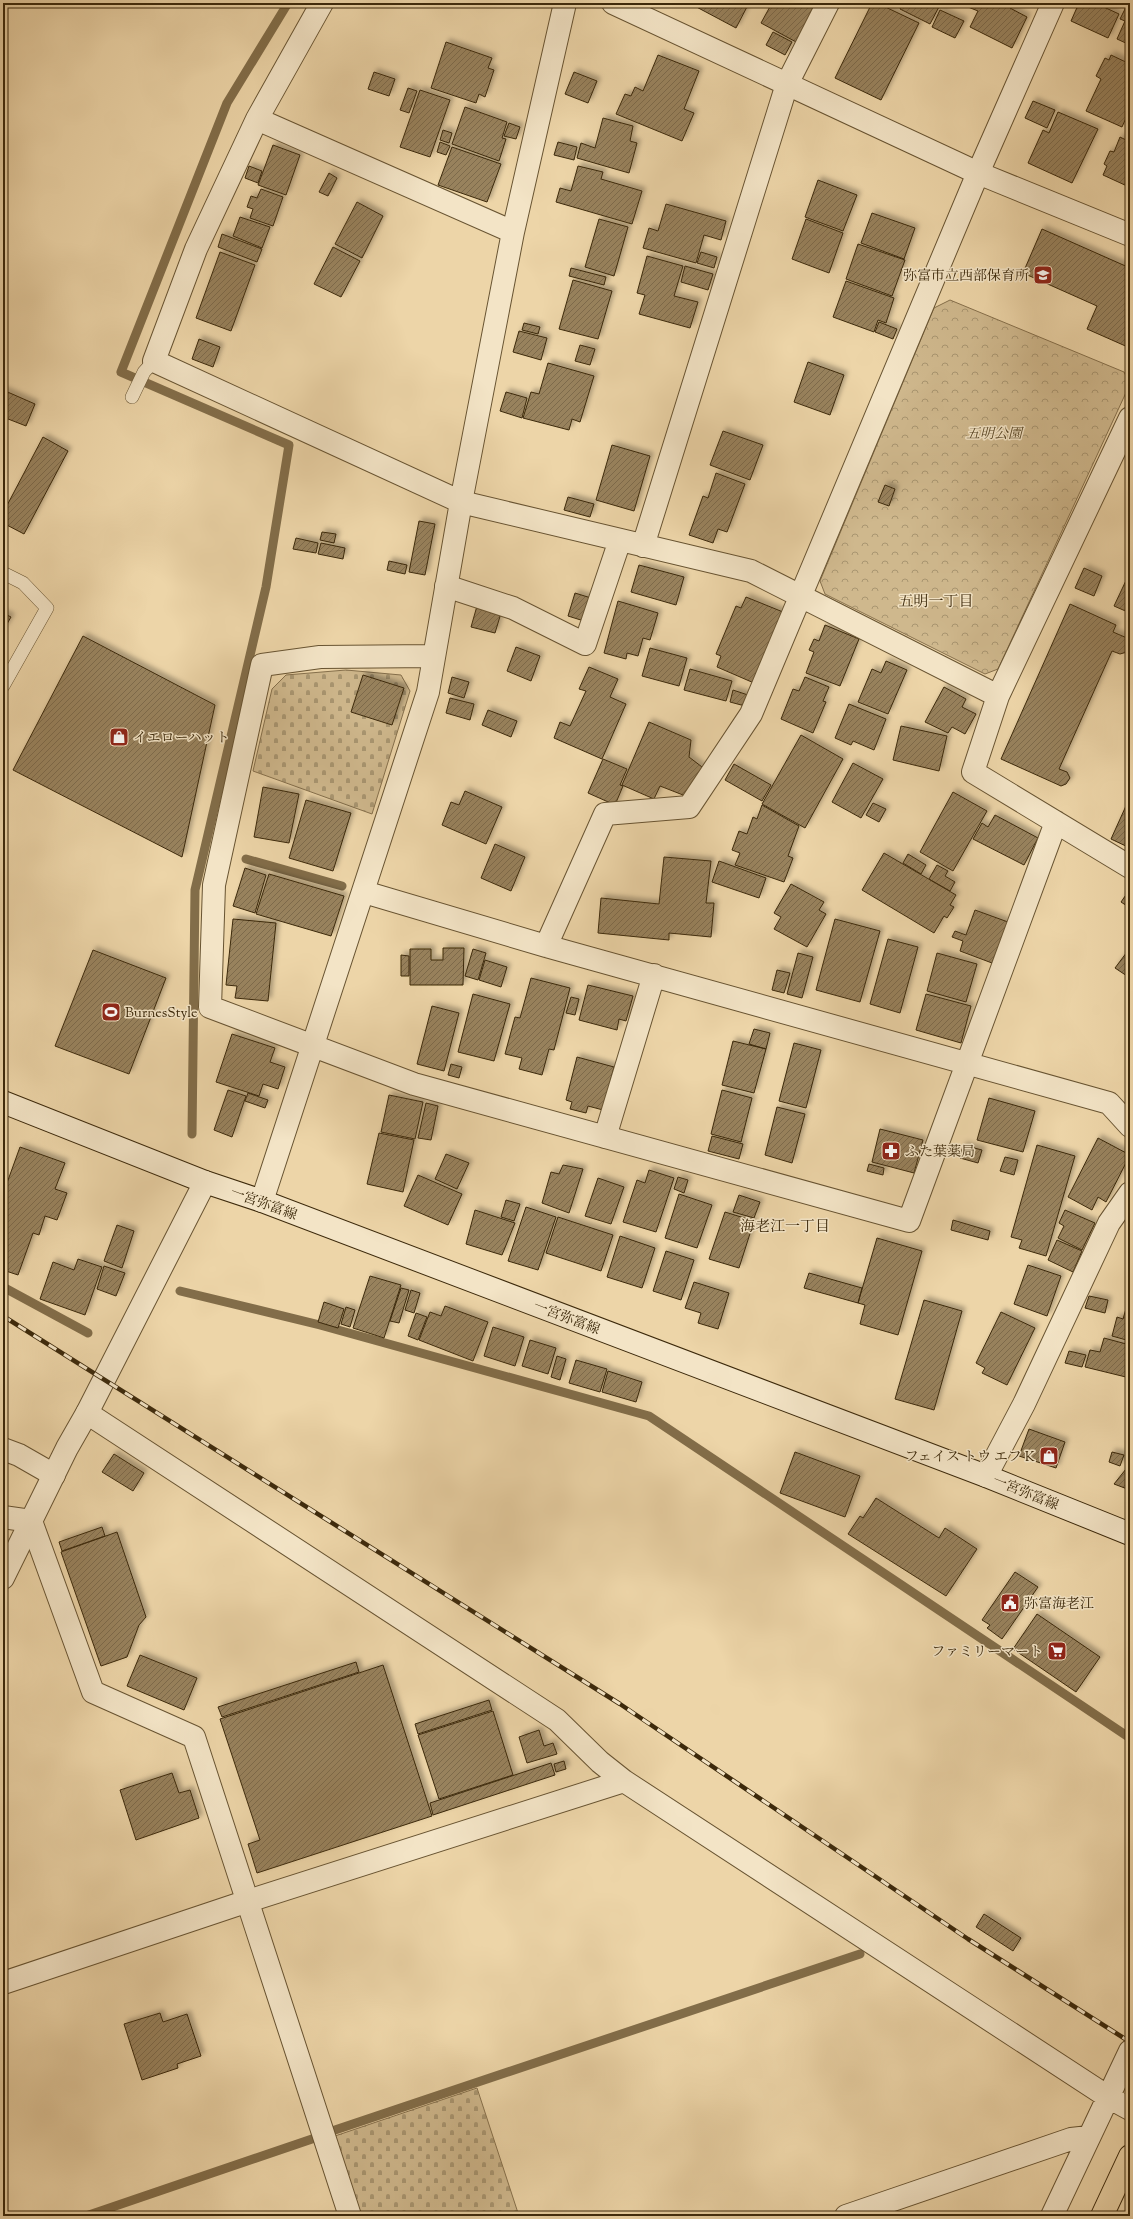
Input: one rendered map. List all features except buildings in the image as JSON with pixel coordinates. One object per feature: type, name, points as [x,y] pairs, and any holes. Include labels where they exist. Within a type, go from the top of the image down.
[{"type":"highway","points":[[1102,2216],[1130,2156]]},
{"type":"street","points":[[322,3],[257,119],[196,249],[149,367],[461,502],[751,571],[998,696]]},
{"type":"street","points":[[262,1201],[311,1046],[364,892],[428,692],[433,656],[461,502],[513,232],[565,3]]},
{"type":"street","points":[[613,3],[978,173],[1130,235]]},
{"type":"street","points":[[643,546],[787,84],[828,3]]},
{"type":"street","points":[[546,946],[605,814],[689,808],[751,714],[978,173],[1053,3]]},
{"type":"street","points":[[257,119],[513,232]]},
{"type":"street","points":[[1130,418],[998,696],[973,772],[1130,867]]},
{"type":"street","points":[[446,586],[513,608],[585,644],[620,540]]},
{"type":"street","points":[[433,656],[320,657],[262,665],[214,886],[210,1007],[414,1084],[909,1221],[1056,822]]},
{"type":"street","points":[[364,892],[546,946],[654,975],[966,1065],[1108,1103],[1130,1126]]},
{"type":"street","points":[[605,1137],[654,975]]},
{"type":"street","name":"一宮弥富線","points":[[3,1102],[205,1182],[262,1201],[986,1476],[1130,1534]]},
{"type":"street","points":[[3,1578],[54,1475],[205,1182]]},
{"type":"street","points":[[986,1476],[1024,1404],[1109,1223],[1130,1193]]},
{"type":"street","points":[[87,1413],[557,1720],[600,1762],[624,1781],[1108,2097],[1130,2109]]},
{"type":"street","points":[[3,1449],[19,1455],[54,1475]]},
{"type":"street","points":[[3,1517],[31,1521]]},
{"type":"street","points":[[31,1521],[93,1692],[194,1737],[350,2216]]},
{"type":"street","points":[[3,1983],[248,1901],[624,1781]]},
{"type":"street","points":[[1052,2216],[1130,2051]]},
{"type":"street","points":[[846,2216],[1071,2139],[1089,2137]]},
{"type":"lane","points":[[132,397],[149,367]]},
{"type":"lane","points":[[3,573],[23,584],[47,608],[3,686]]},
{"type":"green space","name":"五明公園","points":[[950,300],[1124,372],[1130,384],[998,669],[985,674],[825,594],[820,581],[934,308]]},
{"type":"green space","points":[[346,670],[401,675],[410,691],[372,814],[253,771],[272,689],[286,675]]},
{"type":"green space","points":[[477,2088],[519,2216],[357,2216],[332,2137]]},
{"type":"waterway","points":[[192,1134],[195,890],[266,587],[289,445],[121,372],[227,103],[288,3]]},
{"type":"waterway","points":[[246,859],[342,886]]},
{"type":"waterway","points":[[3,1287],[88,1333]]},
{"type":"waterway","points":[[180,1291],[320,1325],[649,1416],[1130,1738]]},
{"type":"waterway","points":[[335,2130],[860,1954]]},
{"type":"waterway","points":[[86,2216],[312,2139]]},
{"type":"railway","points":[[3,1316],[620,1704],[968,1939],[1130,2042]]},
{"type":"place","name":"弥富市立西部保育所","points":[[1043,275]]},
{"type":"place","name":"イエローハット","points":[[119,737]]},
{"type":"place","name":"BurnesStyle","points":[[111,1012]]},
{"type":"place","name":"ふた葉薬局","points":[[891,1151]]},
{"type":"place","name":"フェイス トウ エフ K","points":[[1049,1456]]},
{"type":"place","name":"弥富海老江","points":[[1010,1603]]},
{"type":"place","name":"ファミリーマート","points":[[1057,1651]]},
{"type":"district","name":"五明一丁目","points":[[936,601]]},
{"type":"district","name":"海老江一丁目","points":[[785,1226]]}]
